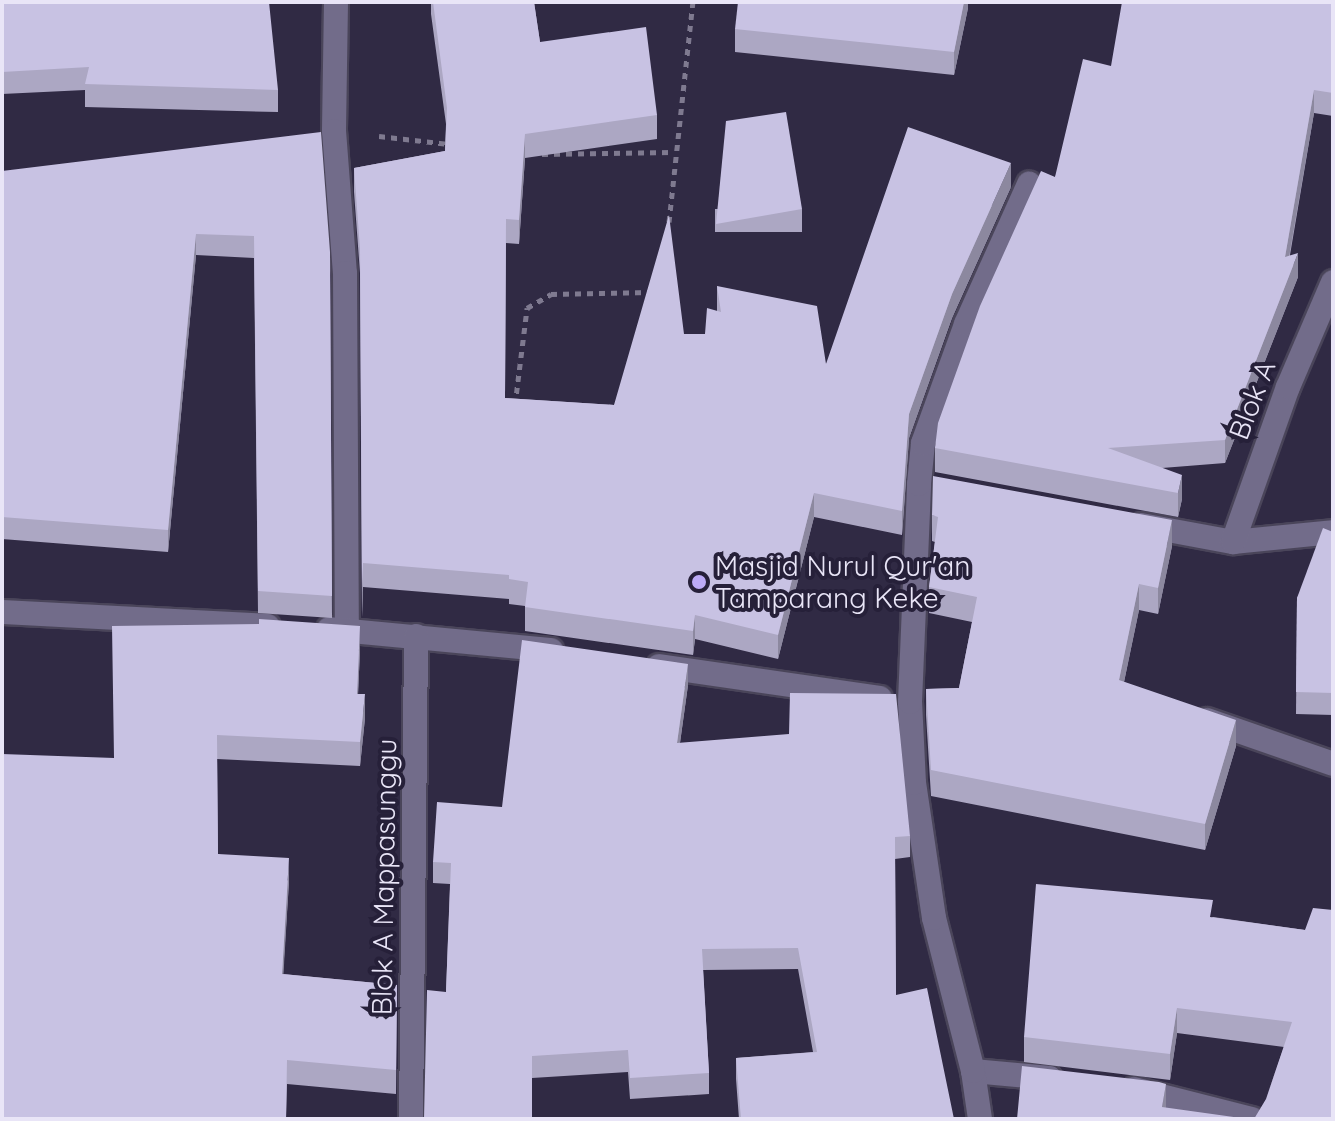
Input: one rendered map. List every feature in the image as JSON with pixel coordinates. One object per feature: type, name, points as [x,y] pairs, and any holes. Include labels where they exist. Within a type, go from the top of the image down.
[{"type":"street","points":[[336,2],[334,131],[345,273],[347,631]]},
{"type":"street","points":[[980,1119],[973,1071],[934,918],[914,783],[910,702],[919,484],[923,443],[966,324],[1029,184]]},
{"type":"street","name":"Blok A","points":[[1233,542],[1288,387],[1333,282]]},
{"type":"street","points":[[919,484],[950,490]]},
{"type":"street","points":[[1123,522],[1233,542],[1333,532]]},
{"type":"street","points":[[2,612],[347,631],[570,653]]},
{"type":"street","name":"Blok A Mappasunggu","points":[[411,1119],[416,636]]},
{"type":"street","points":[[632,662],[910,702]]},
{"type":"street","points":[[1190,714],[1333,764]]},
{"type":"street","points":[[973,1071],[1077,1081]]},
{"type":"street","points":[[1105,1085],[1162,1093],[1252,1119]]},
{"type":"path","points":[[668,226],[673,152],[693,2]]},
{"type":"path","points":[[334,131],[459,145]]},
{"type":"path","points":[[537,155],[673,152]]},
{"type":"path","points":[[513,418],[527,308],[551,294],[651,292],[658,281]]},
{"type":"building","points":[[2,2],[269,2],[278,90],[85,84],[89,67],[2,72]]},
{"type":"building","points":[[433,2],[534,2],[540,42],[646,27],[657,115],[525,134],[519,220],[506,219],[505,398],[614,405],[669,215],[684,334],[705,334],[707,308],[721,312],[717,286],[817,306],[826,364],[908,127],[1011,163],[952,294],[909,414],[902,511],[814,493],[778,635],[695,615],[693,631],[525,607],[528,582],[509,579],[509,575],[363,563],[362,593],[360,249],[354,168],[445,151],[447,108]]},
{"type":"building","points":[[738,2],[964,2],[954,52],[735,29]]},
{"type":"building","points":[[1122,2],[1333,2],[1333,93],[1314,90],[1285,257],[1298,253],[1225,440],[1108,448],[1182,475],[1178,493],[935,448],[938,423],[980,306],[1041,171],[1055,177],[1083,59],[1111,66]]},
{"type":"building","points":[[786,112],[802,209],[716,224],[726,121]]},
{"type":"building","points":[[321,132],[330,252],[332,596],[258,591],[254,236],[196,234],[168,530],[2,517],[2,171]]},
{"type":"building","points":[[933,476],[1172,520],[1158,588],[1139,584],[1119,680],[1236,720],[1205,824],[931,770],[926,689],[959,688],[977,597],[929,587],[938,517],[932,515]]},
{"type":"building","points":[[1323,528],[1333,532],[1333,693],[1296,692],[1297,598]]},
{"type":"building","points":[[259,619],[360,626],[357,694],[365,694],[360,742],[217,735],[218,854],[289,858],[282,974],[397,985],[396,1070],[287,1060],[286,1119],[2,1119],[2,754],[114,758],[112,626],[259,624]]},
{"type":"building","points":[[522,640],[688,664],[677,743],[789,734],[790,693],[896,694],[910,836],[895,837],[896,995],[927,988],[954,1119],[741,1119],[736,1058],[817,1052],[798,948],[702,949],[709,1073],[630,1078],[628,1050],[532,1056],[532,1119],[424,1119],[427,990],[446,992],[451,863],[433,862],[437,802],[502,807]]},
{"type":"building","points":[[1036,884],[1213,900],[1210,917],[1305,930],[1313,908],[1333,910],[1333,1119],[1254,1119],[1266,1099],[1292,1022],[1177,1008],[1170,1054],[1024,1037]]},
{"type":"building","points":[[1022,1066],[1159,1082],[1166,1084],[1162,1107],[1248,1119],[1017,1119]]},
{"type":"place","name":"Masjid Nurul Qur'an Tamparang Keke","points":[[699,582]]}]
